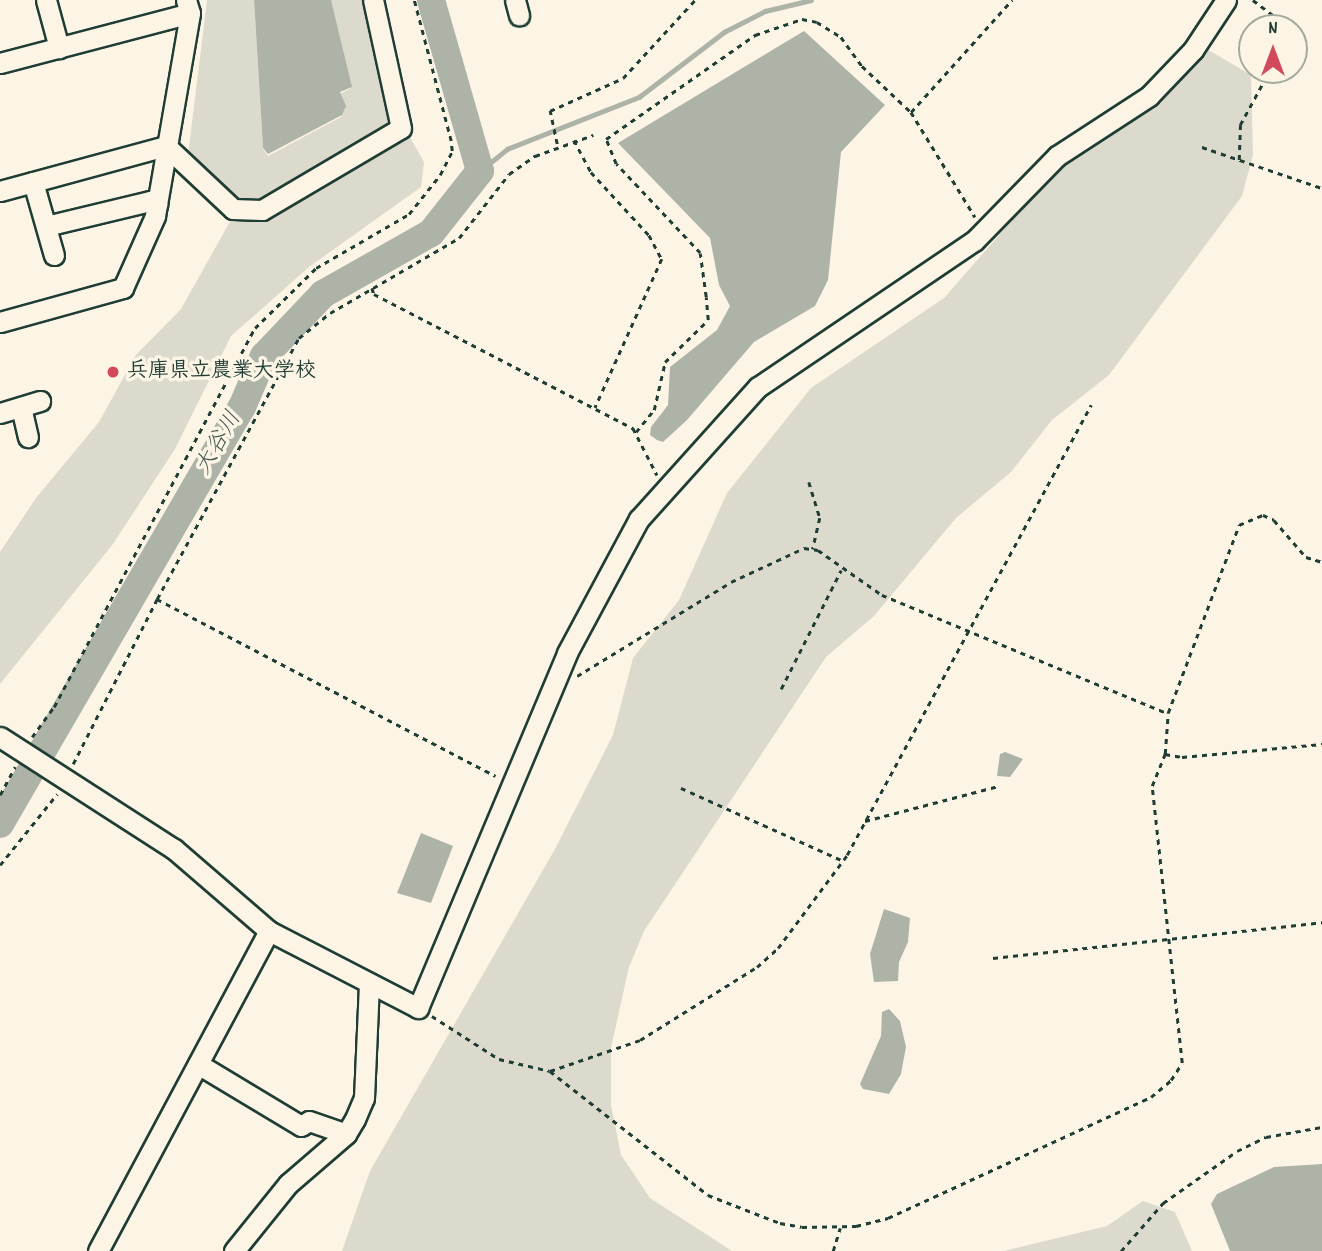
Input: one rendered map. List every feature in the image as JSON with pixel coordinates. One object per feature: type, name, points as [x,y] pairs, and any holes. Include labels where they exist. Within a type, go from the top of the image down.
[{"type":"street","points":[[46,0],[59,48]]},
{"type":"street","points":[[166,146],[233,209],[262,210],[401,128],[373,0]]},
{"type":"street","points":[[0,737],[64,775],[174,849],[269,931],[418,1008],[554,688],[618,551],[639,519],[758,387],[985,232],[1058,156],[1128,112],[1171,76],[1226,0]]},
{"type":"street","points":[[0,63],[59,48],[188,7],[157,204],[123,288],[0,322]]},
{"type":"street","points":[[0,191],[166,146]]},
{"type":"street","points":[[33,182],[54,255]]},
{"type":"street","points":[[46,226],[150,201],[157,204]]},
{"type":"street","points":[[0,413],[40,401]]},
{"type":"street","points":[[21,407],[28,437]]},
{"type":"street","points":[[98,1251],[269,931]]},
{"type":"street","points":[[234,1251],[308,1163],[346,1134],[364,1098],[369,985]]},
{"type":"street","points":[[198,1064],[301,1126],[309,1121],[346,1134]]},
{"type":"path","points":[[0,795],[54,707],[255,328],[316,268],[400,221],[440,175],[452,151],[414,0]]},
{"type":"path","points":[[557,142],[550,111],[563,102],[623,78],[695,0]]},
{"type":"path","points":[[911,112],[1012,0]]},
{"type":"path","points":[[1253,0],[1271,14]]},
{"type":"path","points":[[636,432],[654,410],[665,362],[708,320],[706,297],[700,253],[616,164],[606,139],[755,35],[802,19],[841,37],[862,66],[911,112],[985,232]]},
{"type":"path","points":[[1239,160],[1240,125],[1262,84]]},
{"type":"path","points":[[0,865],[47,811],[156,599],[299,338],[372,288],[459,238],[509,174],[557,142],[593,135]]},
{"type":"path","points":[[575,140],[591,172],[649,236],[662,259],[595,408]]},
{"type":"path","points":[[1202,147],[1322,188]]},
{"type":"path","points":[[372,288],[374,294],[595,408],[636,432],[657,476],[653,485]]},
{"type":"path","points":[[550,1071],[607,1055],[640,1040],[757,967],[810,909],[865,821],[1091,405]]},
{"type":"path","points":[[809,482],[820,518],[813,549]]},
{"type":"path","points":[[418,1008],[499,1059],[550,1071],[708,1195],[780,1223],[840,1227],[888,1218],[1128,1110],[1171,1080],[1182,1063],[1181,1021],[1168,936],[1152,786],[1165,754],[1168,713],[1239,524],[1263,515],[1274,520],[1306,557],[1322,562]]},
{"type":"path","points":[[554,688],[563,687],[633,638],[731,582],[804,548],[813,549],[882,595],[1168,713]]},
{"type":"path","points":[[782,689],[842,569]]},
{"type":"path","points":[[156,599],[514,786]]},
{"type":"path","points":[[1165,754],[1182,757],[1322,744]]},
{"type":"path","points":[[865,821],[998,786]]},
{"type":"path","points":[[681,788],[842,861]]},
{"type":"path","points":[[993,958],[1168,936],[1322,922]]},
{"type":"path","points":[[1121,1251],[1163,1203],[1237,1151],[1266,1137],[1322,1127]]},
{"type":"path","points":[[834,1251],[840,1227]]},
{"type":"shaded area","points":[[207,0],[254,0],[263,149],[268,156],[341,117],[345,108],[340,94],[351,88],[330,0],[362,0],[392,118],[389,126],[259,202],[236,198],[188,155]]},
{"type":"shaded area","points":[[254,0],[331,0],[352,87],[340,92],[346,106],[342,115],[268,154],[263,148]]},
{"type":"shaded area","points":[[804,31],[885,105],[841,152],[828,280],[815,306],[754,342],[687,420],[663,442],[657,440],[650,435],[651,427],[668,405],[670,367],[717,330],[730,306],[719,285],[710,238],[618,143]]},
{"type":"shaded area","points":[[1200,45],[1238,67],[1238,84],[1251,84],[1253,155],[1242,196],[1109,375],[1052,420],[1011,472],[956,518],[874,616],[826,657],[644,931],[629,967],[611,1048],[611,1105],[621,1155],[650,1198],[732,1251],[342,1251],[370,1171],[555,849],[613,735],[633,658],[679,600],[727,493],[811,388],[944,298],[1063,162]]},
{"type":"shaded area","points":[[407,132],[424,162],[421,187],[309,267],[231,336],[175,449],[113,544],[0,684],[0,552],[36,498],[99,422],[136,355],[181,309],[232,218],[258,220],[271,214]]},
{"type":"shaded area","points":[[1005,752],[1023,759],[1010,777],[997,776],[1000,754]]},
{"type":"shaded area","points":[[421,833],[453,846],[431,903],[397,893]]},
{"type":"shaded area","points":[[884,909],[910,918],[908,942],[899,962],[898,981],[874,982],[870,954]]},
{"type":"shaded area","points":[[889,1009],[900,1021],[906,1047],[901,1074],[889,1094],[863,1089],[860,1084],[881,1036],[882,1012]]},
{"type":"shaded area","points":[[1322,1164],[1322,1251],[1230,1251],[1211,1204],[1217,1194],[1274,1167]]},
{"type":"shaded area","points":[[1143,1201],[1175,1212],[1192,1251],[1004,1251],[1107,1226]]},
{"type":"waterway","name":"大谷川","points":[[0,824],[242,407],[264,356],[323,294],[431,233],[480,171],[431,0]]},
{"type":"waterway","points":[[480,171],[507,149],[639,97],[724,32],[765,11],[811,0]]},
{"type":"place","name":"兵庫県立農業大学校","points":[[113,372]]}]
